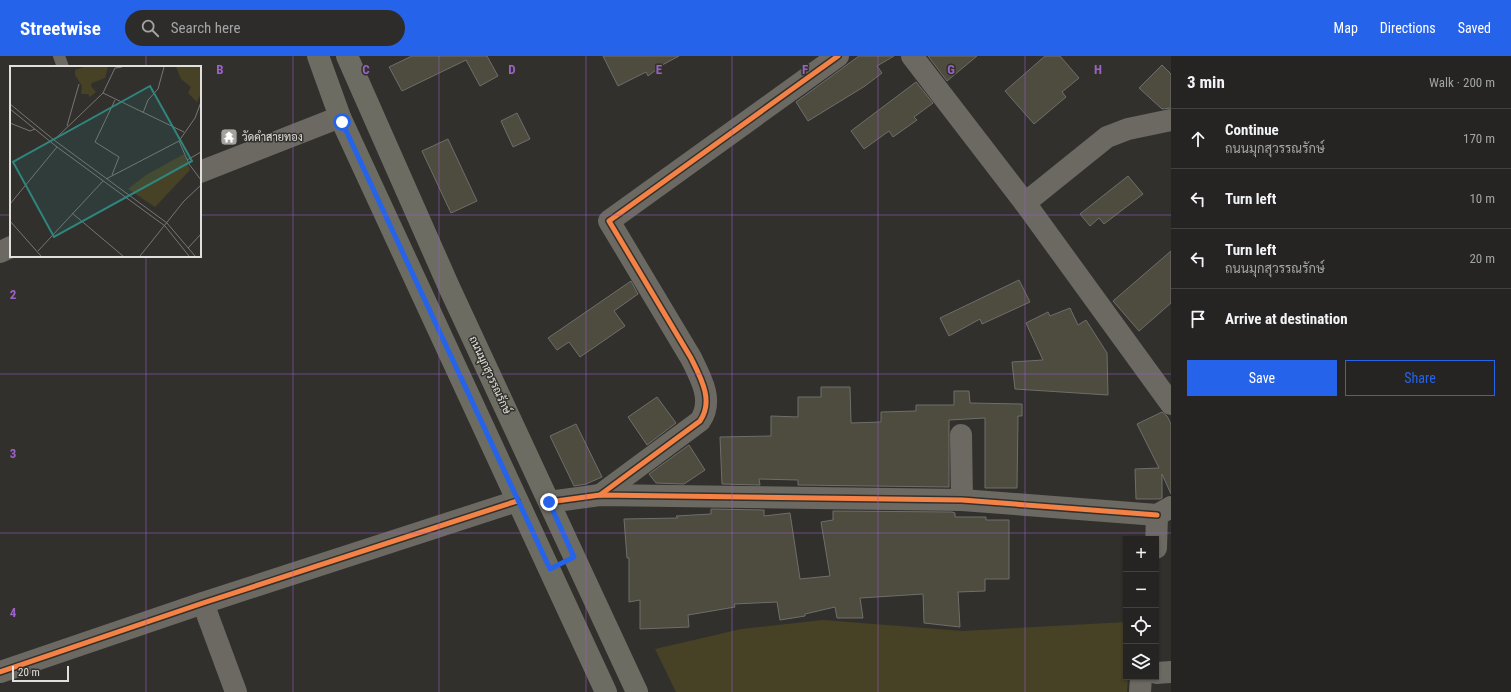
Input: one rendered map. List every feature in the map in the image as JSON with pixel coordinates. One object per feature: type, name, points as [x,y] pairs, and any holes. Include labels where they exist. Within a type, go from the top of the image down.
[{"type":"main road","points":[[318,56],[340,117],[606,692]]},
{"type":"main road","name":"ถนนมุกสุวรรณรักษ์","points":[[349,57],[449,287],[637,692]]},
{"type":"main road","points":[[550,569],[574,557]]},
{"type":"street","points":[[600,495],[700,421],[704,415],[706,407],[706,395],[703,382],[691,358],[609,221],[838,56]]},
{"type":"street","points":[[912,56],[1025,203],[1171,404]]},
{"type":"street","points":[[201,172],[340,117]]},
{"type":"street","points":[[1025,203],[1107,137],[1128,129],[1171,120]]},
{"type":"street","points":[[0,252],[10,247]]},
{"type":"street","points":[[961,435],[962,500]]},
{"type":"street","points":[[549,502],[600,495],[962,500],[1164,511],[1159,536]]},
{"type":"street","points":[[0,672],[203,603],[518,501]]},
{"type":"street","points":[[203,603],[236,692]]},
{"type":"street","points":[[1159,672],[1171,672]]},
{"type":"street","points":[[1140,692],[1141,680]]},
{"type":"lane","points":[[59,56],[63,66]]},
{"type":"shaded area","points":[[823,620],[963,631],[1123,622],[1123,680],[1128,680],[1127,692],[676,692],[655,649],[741,629]]},
{"type":"building","points":[[412,56],[487,56],[498,76],[480,86],[466,60],[402,91],[389,67]]},
{"type":"building","points":[[603,56],[679,56],[664,64],[648,76],[646,72],[618,86]]},
{"type":"building","points":[[859,56],[894,56],[877,66],[882,73],[865,86],[808,121],[796,102]]},
{"type":"building","points":[[928,56],[977,56],[947,81]]},
{"type":"building","points":[[1045,56],[1060,56],[1079,78],[1062,92],[1066,97],[1034,124],[1005,91]]},
{"type":"building","points":[[1162,65],[1171,74],[1171,108],[1162,109],[1139,88]]},
{"type":"building","points":[[916,82],[933,103],[914,117],[917,120],[893,137],[889,131],[864,149],[851,131]]},
{"type":"building","points":[[517,113],[530,139],[513,147],[501,121]]},
{"type":"building","points":[[448,139],[477,201],[451,213],[422,151]]},
{"type":"building","points":[[1128,176],[1143,194],[1104,224],[1099,218],[1090,226],[1080,214]]},
{"type":"building","points":[[1171,251],[1171,303],[1139,331],[1113,301]]},
{"type":"building","points":[[1019,280],[1030,302],[982,324],[980,319],[949,336],[940,318]]},
{"type":"building","points":[[631,281],[638,294],[614,311],[625,326],[580,357],[569,342],[557,350],[548,338]]},
{"type":"building","points":[[1070,308],[1078,325],[1086,320],[1107,353],[1108,395],[1015,389],[1012,362],[1043,360],[1026,323],[1048,312],[1050,316]]},
{"type":"building","points":[[821,387],[850,387],[851,423],[881,422],[881,412],[916,411],[916,405],[954,405],[954,391],[969,391],[970,403],[1022,404],[1022,416],[1018,416],[1017,488],[985,488],[985,418],[949,420],[949,487],[798,485],[798,480],[759,479],[760,485],[722,484],[720,437],[771,436],[771,416],[798,417],[798,397],[821,397]]},
{"type":"building","points":[[657,397],[676,423],[647,445],[628,417]]},
{"type":"building","points":[[1162,412],[1167,416],[1171,424],[1171,494],[1162,474],[1162,498],[1136,499],[1135,469],[1159,468],[1137,424]]},
{"type":"building","points":[[576,424],[602,477],[586,484],[574,486],[550,436]]},
{"type":"building","points":[[689,445],[705,470],[684,484],[656,483],[649,474]]},
{"type":"building","points":[[711,509],[764,510],[764,516],[790,513],[800,579],[830,576],[821,522],[833,520],[833,511],[952,512],[955,513],[955,517],[986,517],[986,520],[1009,520],[1009,579],[985,579],[985,591],[958,592],[960,627],[924,623],[923,594],[860,598],[863,618],[837,618],[835,607],[805,614],[805,616],[780,620],[777,602],[734,604],[735,607],[688,615],[689,627],[640,629],[640,600],[629,602],[629,558],[627,558],[624,519],[678,518],[676,516],[711,514]]},
{"type":"cycle path","points":[[600,495],[700,421],[706,406],[706,398],[699,373],[609,221],[838,56]]},
{"type":"cycle path","points":[[549,502],[600,495],[962,500],[1157,515]]},
{"type":"cycle path","points":[[0,672],[203,603],[517,501]]},
{"type":"place","name":"วัดคำสายทอง","points":[[229,137]]},
{"type":"route","points":[[342,122],[550,569],[574,557],[549,502]]}]
